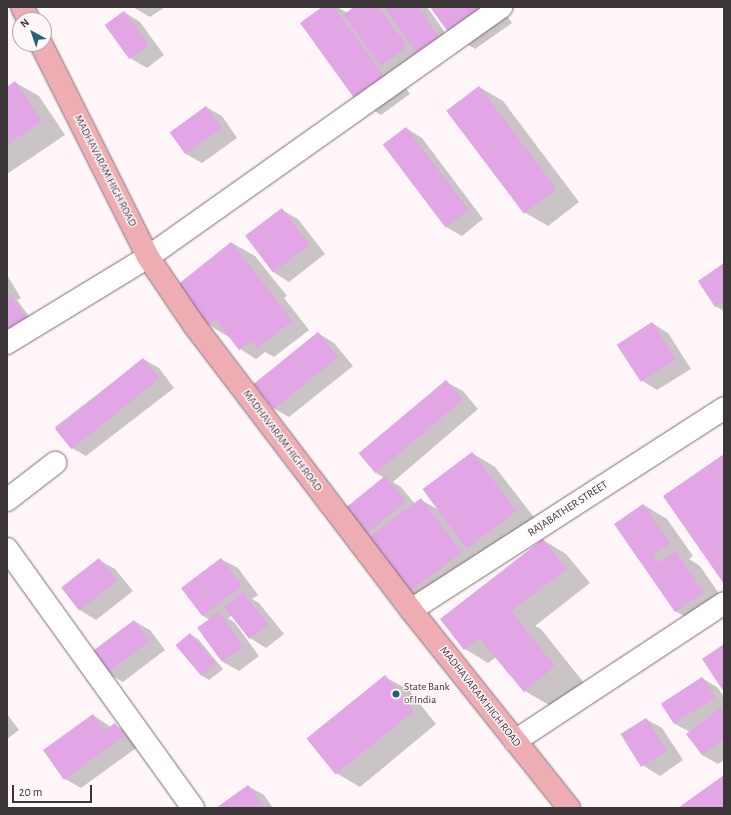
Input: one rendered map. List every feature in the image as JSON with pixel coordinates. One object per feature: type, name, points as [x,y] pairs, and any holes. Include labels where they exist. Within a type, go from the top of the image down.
[{"type":"main road","name":"MADHAVARAM HIGH ROAD","points":[[45,52],[148,257],[194,326],[411,610],[569,808]]},
{"type":"street","points":[[7,343],[148,257],[501,7]]},
{"type":"street","name":"RAJABATHER STREET","points":[[411,610],[724,408]]},
{"type":"street","points":[[7,500],[55,463]]},
{"type":"street","points":[[7,549],[193,808]]},
{"type":"street","points":[[515,741],[724,603]]},
{"type":"building","points":[[322,7],[334,7],[387,80],[357,102],[300,23]]},
{"type":"building","points":[[354,7],[378,7],[407,46],[381,66],[343,15]]},
{"type":"building","points":[[385,7],[418,7],[440,39],[418,55]]},
{"type":"building","points":[[430,7],[487,7],[451,36]]},
{"type":"building","points":[[124,11],[149,45],[129,59],[105,25]]},
{"type":"building","points":[[15,81],[42,121],[7,145],[7,87]]},
{"type":"building","points":[[479,86],[557,189],[524,214],[446,111]]},
{"type":"building","points":[[206,106],[222,128],[185,154],[170,132]]},
{"type":"building","points":[[406,127],[469,210],[445,228],[383,144]]},
{"type":"building","points":[[282,208],[310,245],[273,272],[245,236]]},
{"type":"building","points":[[231,242],[293,321],[257,348],[251,341],[239,350],[216,320],[208,326],[176,286]]},
{"type":"building","points":[[724,263],[724,300],[715,307],[698,281]]},
{"type":"building","points":[[12,296],[29,322],[7,336],[7,299]]},
{"type":"building","points":[[652,322],[676,359],[641,382],[617,345]]},
{"type":"building","points":[[318,332],[338,357],[274,409],[253,384]]},
{"type":"building","points":[[143,358],[159,378],[72,449],[55,429]]},
{"type":"building","points":[[446,380],[463,400],[375,473],[359,453]]},
{"type":"building","points":[[472,452],[517,511],[467,548],[422,489]]},
{"type":"building","points":[[724,454],[724,499],[721,501],[724,505],[724,584],[663,496]]},
{"type":"building","points":[[385,476],[406,502],[365,535],[344,509]]},
{"type":"building","points":[[421,498],[462,552],[408,593],[367,539]]},
{"type":"building","points":[[643,504],[670,543],[652,555],[658,563],[676,551],[704,592],[675,612],[614,524]]},
{"type":"building","points":[[543,539],[567,569],[511,611],[555,666],[524,692],[479,638],[464,650],[440,619]]},
{"type":"building","points":[[99,558],[117,581],[79,610],[61,588]]},
{"type":"building","points":[[221,558],[242,586],[202,616],[181,588]]},
{"type":"building","points":[[243,592],[268,624],[249,639],[224,607]]},
{"type":"building","points":[[219,612],[244,646],[222,662],[197,628]]},
{"type":"building","points":[[134,620],[150,641],[107,673],[91,652]]},
{"type":"building","points":[[190,633],[216,664],[201,676],[175,645]]},
{"type":"building","points":[[724,644],[724,692],[702,659]]},
{"type":"building","points":[[385,675],[414,711],[335,774],[307,739]]},
{"type":"building","points":[[702,677],[715,697],[674,724],[661,704]]},
{"type":"building","points":[[722,707],[724,739],[702,755],[686,734]]},
{"type":"building","points":[[93,714],[104,731],[115,723],[124,736],[64,780],[43,750]]},
{"type":"building","points":[[646,718],[667,751],[641,767],[621,734]]},
{"type":"building","points":[[724,775],[724,808],[678,808]]},
{"type":"building","points":[[248,785],[265,808],[216,808]]},
{"type":"place","name":"State Bank of India","points":[[396,694]]}]
